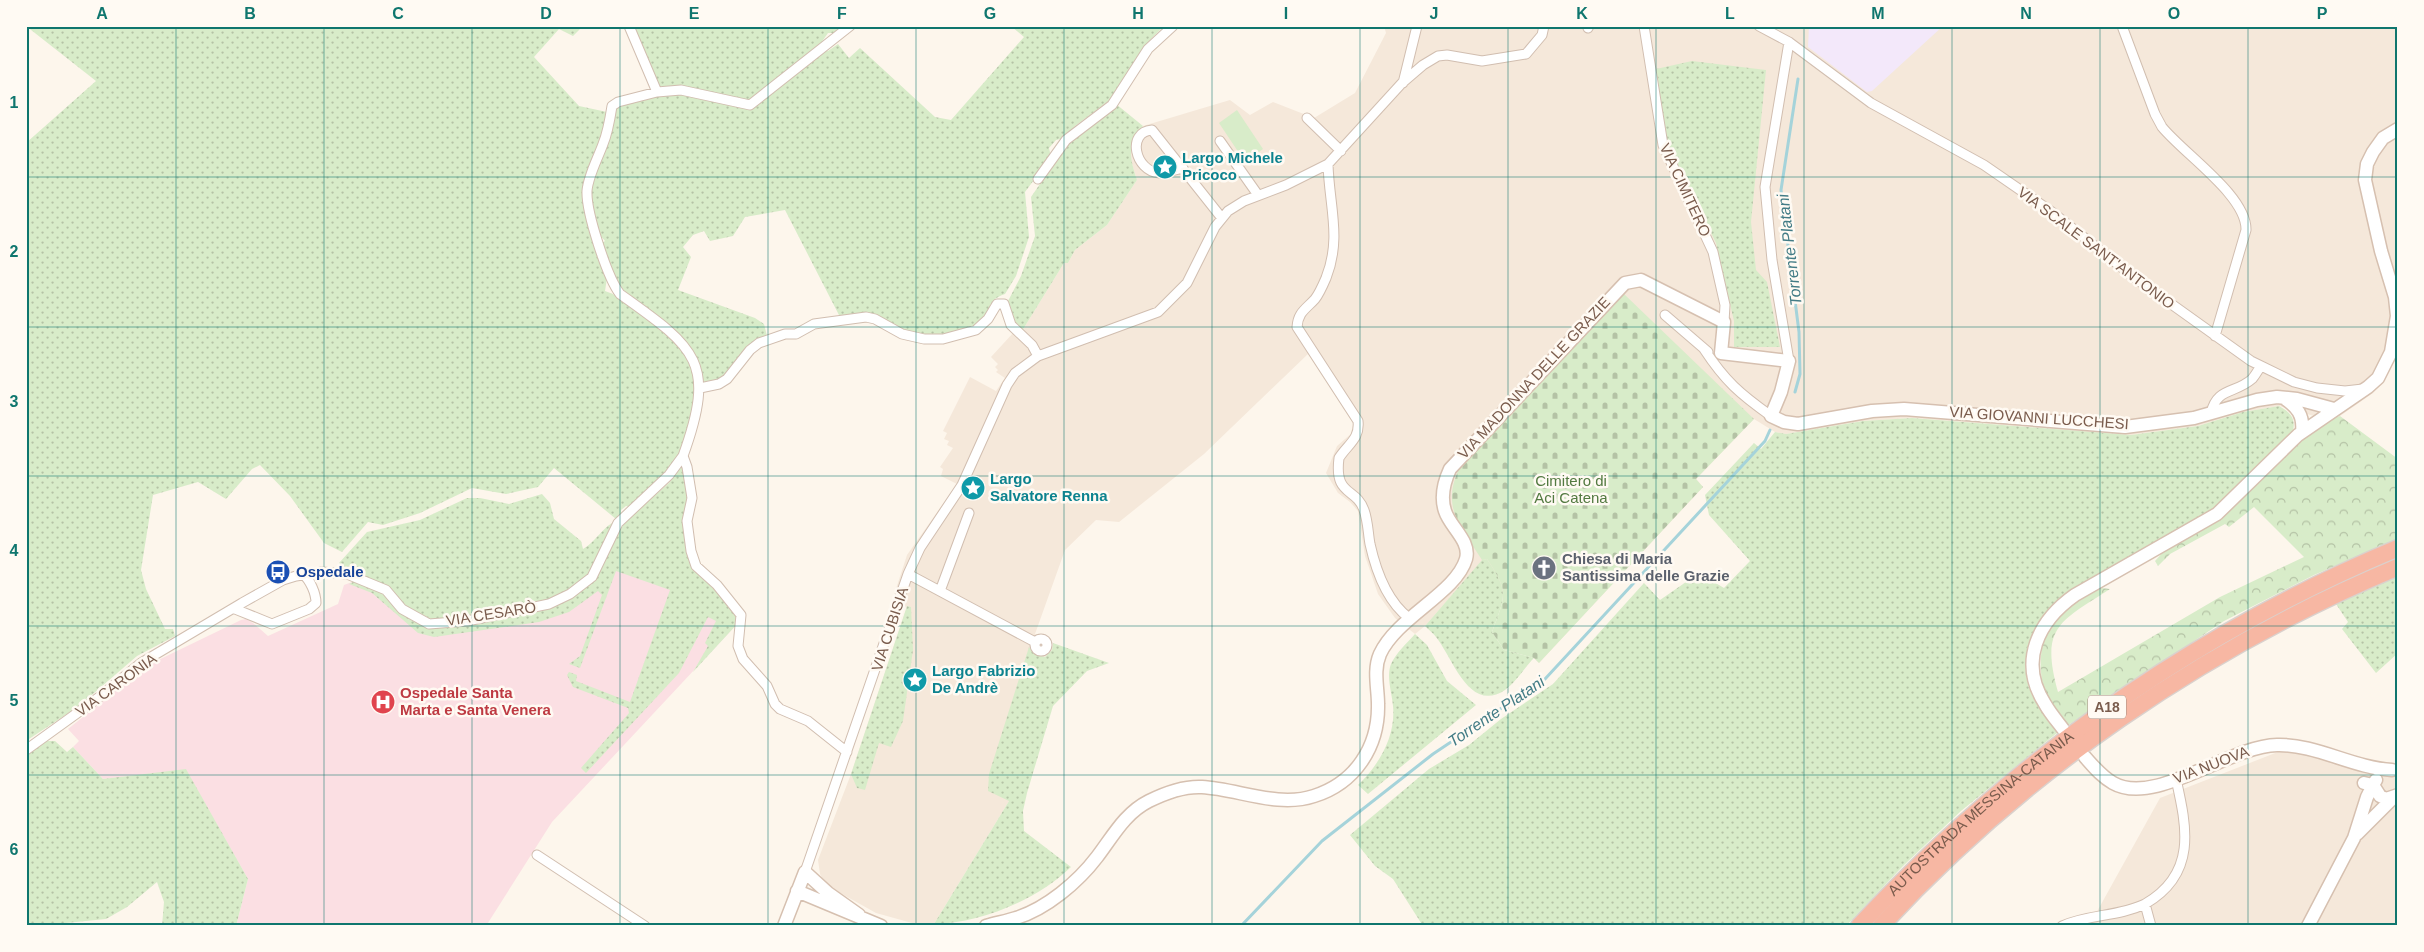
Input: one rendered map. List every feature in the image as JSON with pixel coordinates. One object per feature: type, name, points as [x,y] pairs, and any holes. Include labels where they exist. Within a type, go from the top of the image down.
[{"type":"highway","name":"AUTOSTRADA MESSINA-CATANIA","points":[[1858,926],[1962,822],[2021,772],[2096,715],[2166,668],[2241,623],[2323,581],[2398,548]]},
{"type":"highway","name":"AUTOSTRADA MESSINA-CATANIA","points":[[1880,926],[1981,828],[2063,759],[2106,728],[2175,682],[2248,638],[2330,596],[2398,567]]},
{"type":"street","points":[[629,26],[657,92],[680,90],[750,105],[850,26]]},
{"type":"street","points":[[1038,179],[1066,140],[1112,104],[1148,49],[1173,26]]},
{"type":"street","points":[[1402,83],[1417,26]]},
{"type":"street","points":[[1182,168],[1159,173],[1148,169],[1139,161],[1135,151],[1143,133],[1152,130],[1221,217],[1233,207],[1258,195],[1286,186],[1328,164],[1342,151],[1402,83],[1438,56],[1482,61],[1526,54],[1542,35],[1544,26]]},
{"type":"street","points":[[1638,26],[1645,30]]},
{"type":"street","name":"VIA SCALE SANT'ANTONIO","points":[[1759,26],[1789,42],[1871,103],[1984,166],[2052,212],[2135,278],[2215,336],[2261,366],[2294,382],[2350,394]]},
{"type":"street","points":[[2122,26],[2155,114],[2162,127],[2232,196],[2244,215],[2246,230],[2215,336]]},
{"type":"street","name":"VIA CIMITERO","points":[[1645,30],[1663,145],[1713,252],[1725,305],[1721,353]]},
{"type":"street","points":[[1704,349],[1719,373],[1746,398],[1772,416],[1789,362],[1772,260],[1765,187],[1789,42]]},
{"type":"street","name":"VIA CESARÒ","points":[[234,609],[283,580],[303,574],[347,574],[386,590],[402,609],[429,624],[467,621],[549,604],[570,594],[592,577],[618,523],[669,475],[683,456],[696,421],[700,388],[699,374],[692,358],[674,334],[620,294],[608,273],[588,204],[587,190],[604,140],[612,106],[618,102],[657,92]]},
{"type":"street","points":[[1307,118],[1342,151]]},
{"type":"street","points":[[2063,729],[2044,703],[2036,683],[2033,664],[2037,640],[2050,616],[2075,595],[2217,514],[2302,432],[2334,409],[2350,394],[2368,387],[2383,370],[2392,352],[2397,316],[2395,297],[2381,251],[2365,173],[2367,164],[2378,144],[2398,129]]},
{"type":"street","points":[[1220,141],[1258,195]]},
{"type":"street","points":[[1328,164],[1335,249],[1326,278],[1316,298],[1302,310],[1298,318],[1297,327],[1358,421],[1359,431],[1356,440],[1339,458],[1339,476],[1342,486],[1361,504],[1365,511],[1371,547],[1382,579],[1398,610],[1409,618]]},
{"type":"street","name":"VIA CUBISIA","points":[[784,926],[805,872],[908,574],[920,548],[962,484],[1007,386],[1015,373],[1038,356],[1158,312],[1187,283],[1221,217]]},
{"type":"street","name":"VIA MADONNA DELLE GRAZIE","points":[[986,926],[1028,914],[1070,885],[1088,868],[1129,815],[1141,805],[1155,798],[1171,792],[1200,787],[1295,800],[1320,794],[1347,778],[1366,756],[1376,731],[1377,666],[1381,654],[1409,618],[1458,574],[1467,557],[1466,548],[1445,512],[1442,501],[1444,483],[1450,469],[1618,288],[1625,283],[1641,280],[1724,322]]},
{"type":"street","points":[[700,388],[719,384],[727,380],[750,350],[759,343],[785,334],[796,334],[814,324],[866,317],[875,319],[902,334],[924,339],[943,339],[976,330],[988,319],[997,304],[1004,304],[1011,325],[1032,345],[1038,356]]},
{"type":"street","points":[[1665,315],[1711,353],[1789,362]]},
{"type":"street","points":[[2211,413],[2214,402],[2219,396],[2252,379],[2261,366]]},
{"type":"street","points":[[2284,398],[2294,405],[2301,415],[2302,432]]},
{"type":"street","name":"VIA GIOVANNI LUCCHESI","points":[[1772,416],[1784,422],[1798,424],[1872,411],[1904,409],[2125,427],[2194,418],[2258,400],[2284,398],[2334,409]]},
{"type":"street","points":[[683,456],[688,467],[692,498],[687,521],[691,551],[696,566],[717,585],[741,615],[738,646],[743,659],[767,686],[780,709],[808,721],[847,752]]},
{"type":"street","points":[[940,591],[969,513]]},
{"type":"street","points":[[234,609],[272,624],[309,609],[316,603],[316,599],[308,578],[303,574]]},
{"type":"street","points":[[908,574],[1035,642]]},
{"type":"street","name":"VIA CARONIA","points":[[26,750],[98,698],[141,663],[234,609]]},
{"type":"street","name":"VIA NUOVA","points":[[2086,757],[2101,775],[2115,784],[2132,789],[2145,789],[2247,751],[2275,745],[2303,748],[2377,769],[2395,769]]},
{"type":"street","points":[[2347,762],[2380,796],[2386,799],[2395,796]]},
{"type":"street","points":[[2308,926],[2354,838],[2367,797],[2369,784],[2379,776],[2395,769]]},
{"type":"street","points":[[2062,926],[2094,917],[2119,913],[2144,904],[2159,894],[2171,880],[2180,865],[2186,842],[2186,822],[2176,779]]},
{"type":"street","points":[[2354,838],[2395,796]]},
{"type":"street","points":[[537,856],[645,926]]},
{"type":"street","points":[[805,872],[828,893],[859,915]]},
{"type":"street","points":[[797,891],[859,915],[881,926]]},
{"type":"street","points":[[2144,904],[2151,926]]},
{"type":"shaded area","points":[[1384,26],[2398,26],[2398,348],[2384,381],[2373,393],[2340,416],[2328,420],[2279,406],[2243,412],[2198,426],[2131,435],[1912,418],[1863,421],[1786,434],[1775,432],[1754,419],[1696,479],[1703,487],[1539,663],[1534,658],[1487,559],[1482,561],[1425,626],[1415,634],[1395,618],[1378,594],[1365,556],[1358,511],[1338,493],[1326,473],[1337,446],[1353,432],[1353,423],[1308,354],[1204,454],[1119,522],[1096,520],[1065,550],[1035,634],[1051,639],[1052,650],[1045,657],[1035,654],[1009,801],[934,924],[912,923],[876,913],[826,885],[820,874],[818,860],[851,774],[907,607],[892,602],[907,555],[957,484],[941,476],[943,469],[940,467],[953,448],[947,445],[949,441],[944,439],[947,433],[943,431],[970,377],[996,391],[1005,378],[996,372],[998,370],[995,367],[998,364],[991,357],[1014,332],[1022,331],[1064,263],[1068,263],[1075,250],[1107,225],[1137,180],[1130,158],[1131,141],[1143,126],[1230,100],[1250,115],[1273,102],[1314,118],[1355,93],[1386,33]]},
{"type":"shaded area","points":[[1809,26],[1943,26],[1872,91],[1867,92],[1808,47]]},
{"type":"shaded area","name":"Ospedale Santa Marta e Santa Venera","points":[[679,468],[689,553],[739,622],[552,822],[486,926],[236,926],[248,879],[186,770],[103,779],[73,747],[79,741],[68,729],[148,665],[241,620],[246,619],[253,623],[268,636],[338,604],[344,585],[355,581],[427,626],[524,614],[669,483]]},
{"type":"shaded area","points":[[2301,743],[2398,774],[2398,926],[2089,926],[2160,798]]},
{"type":"green space","points":[[26,26],[583,26],[573,36],[559,29],[534,57],[579,106],[607,112],[602,138],[594,154],[586,182],[607,278],[605,291],[624,301],[673,338],[690,359],[696,386],[693,417],[683,446],[669,471],[630,507],[626,506],[621,510],[621,514],[616,519],[554,468],[538,487],[506,494],[472,488],[420,513],[383,525],[368,522],[342,552],[324,543],[290,496],[260,465],[252,469],[226,499],[198,482],[153,495],[141,570],[146,589],[165,629],[173,629],[175,636],[137,656],[79,706],[26,741],[26,143],[96,81]]},
{"type":"green space","points":[[634,26],[843,26],[835,33],[828,33],[821,43],[749,102],[680,86],[659,86]]},
{"type":"green space","points":[[1011,26],[1164,26],[1149,41],[1114,97],[1075,126],[1065,138],[1056,140],[1049,148],[1051,157],[1025,192],[1029,237],[1016,276],[1005,294],[992,302],[987,315],[980,323],[953,333],[925,335],[907,332],[888,324],[876,315],[840,317],[785,210],[745,217],[733,236],[710,241],[704,231],[693,235],[683,247],[691,257],[678,290],[755,318],[764,324],[767,336],[747,346],[724,378],[704,383],[695,357],[616,283],[602,243],[605,241],[599,234],[590,190],[599,161],[609,141],[615,107],[655,96],[679,93],[721,103],[755,106],[823,50],[828,51],[838,44],[849,58],[860,48],[935,117],[951,120],[1024,37]]},
{"type":"green space","points":[[1692,61],[1766,70],[1751,222],[1756,270],[1767,282],[1780,347],[1734,347],[1734,321],[1716,243],[1667,143],[1656,69]]},
{"type":"green space","points":[[1116,104],[1143,126],[1134,140],[1131,152],[1132,164],[1137,180],[1107,225],[1075,250],[1068,263],[1064,263],[1022,331],[1010,316],[1007,303],[1021,276],[1035,236],[1031,197],[1070,140]]},
{"type":"green space","points":[[1237,110],[1263,149],[1245,162],[1219,123]]},
{"type":"green space","name":"Cimitero di Aci Catena","points":[[1624,294],[1754,419],[1696,479],[1703,487],[1539,663],[1534,658],[1504,650],[1492,632],[1502,602],[1502,588],[1487,559],[1482,560],[1456,518],[1452,497],[1453,485],[1458,471]]},
{"type":"green space","points":[[2279,406],[2293,419],[2293,431],[2216,507],[2072,589],[2048,612],[2038,625],[2031,639],[2027,653],[2026,669],[2028,685],[2035,701],[2057,733],[1961,811],[1903,866],[1846,926],[1423,926],[1393,879],[1375,866],[1350,835],[1429,769],[1469,745],[1501,719],[1553,684],[1644,583],[1660,600],[1699,573],[1724,588],[1750,561],[1709,515],[1705,495],[1754,443],[1761,449],[1775,432],[1786,434],[1863,421],[1912,418],[2131,435],[2198,426],[2243,412]]},
{"type":"green space","points":[[2340,416],[2398,459],[2398,539],[2314,575],[2224,621],[2067,726],[2049,701],[2042,678],[2041,653],[2048,630],[2054,620],[2062,611],[2077,601],[2102,588],[2110,589],[2066,619],[2058,628],[2053,640],[2051,653],[2058,692],[2220,597],[2304,557],[2254,507],[2229,527],[2225,524],[2170,554],[2158,566],[2155,561],[2164,551],[2316,428],[2328,420]]},
{"type":"green space","points":[[682,466],[685,470],[689,498],[689,553],[735,610],[739,622],[693,672],[708,646],[705,643],[716,621],[708,617],[679,673],[586,773],[581,768],[629,713],[628,708],[573,687],[567,675],[569,672],[577,675],[576,681],[630,702],[670,590],[616,571],[580,668],[569,664],[580,656],[602,595],[598,591],[569,612],[539,622],[434,637],[418,633],[372,593],[349,584],[355,581],[375,588],[427,626],[524,614],[586,586],[621,525],[669,483]]},
{"type":"green space","points":[[542,494],[550,503],[554,519],[581,541],[583,549],[612,523],[594,568],[588,576],[567,591],[546,600],[525,606],[466,616],[431,619],[405,606],[388,586],[346,570],[339,563],[367,532],[420,520],[467,498],[480,498],[509,504]]},
{"type":"green space","points":[[1487,559],[1499,580],[1503,595],[1492,632],[1504,650],[1534,658],[1517,679],[1505,690],[1492,695],[1481,695],[1463,680],[1436,637],[1425,626],[1482,560]]},
{"type":"green space","points":[[2398,576],[2398,653],[2376,673],[2342,629],[2348,622],[2336,604]]},
{"type":"green space","points":[[907,606],[911,607],[913,650],[903,721],[891,747],[879,743],[865,790],[857,788],[851,774]]},
{"type":"green space","points":[[1415,634],[1427,645],[1447,681],[1476,705],[1368,794],[1358,785],[1379,759],[1392,728],[1393,706],[1389,674],[1391,664]]},
{"type":"green space","points":[[1053,643],[1109,663],[1087,671],[1053,706],[1023,811],[1024,831],[1071,867],[1042,890],[1007,907],[970,919],[934,924],[1009,801],[988,791],[989,774],[1029,647],[1035,654],[1045,657],[1052,650]]},
{"type":"green space","points":[[47,741],[55,741],[67,752],[73,747],[103,779],[186,769],[248,879],[236,926],[162,926],[164,902],[157,882],[127,907],[106,919],[66,923],[64,926],[26,926],[26,755]]},
{"type":"waterway","name":"Torrente Platani","points":[[1795,392],[1800,374],[1799,332],[1781,190],[1798,79]]},
{"type":"waterway","name":"Torrente Platani","points":[[1241,926],[1322,841],[1433,754],[1545,679],[1765,441],[1770,430]]},
{"type":"place","name":"Largo Michele Pricoco","points":[[1165,167]]},
{"type":"place","name":"Largo Salvatore Renna","points":[[973,488]]},
{"type":"place","name":"Chiesa di Maria Santissima delle Grazie","points":[[1544,568]]},
{"type":"place","name":"Ospedale","points":[[278,572]]},
{"type":"place","name":"Largo Fabrizio De Andrè","points":[[915,680]]},
{"type":"place","name":"Ospedale Santa Marta e Santa Venera","points":[[383,702]]}]
